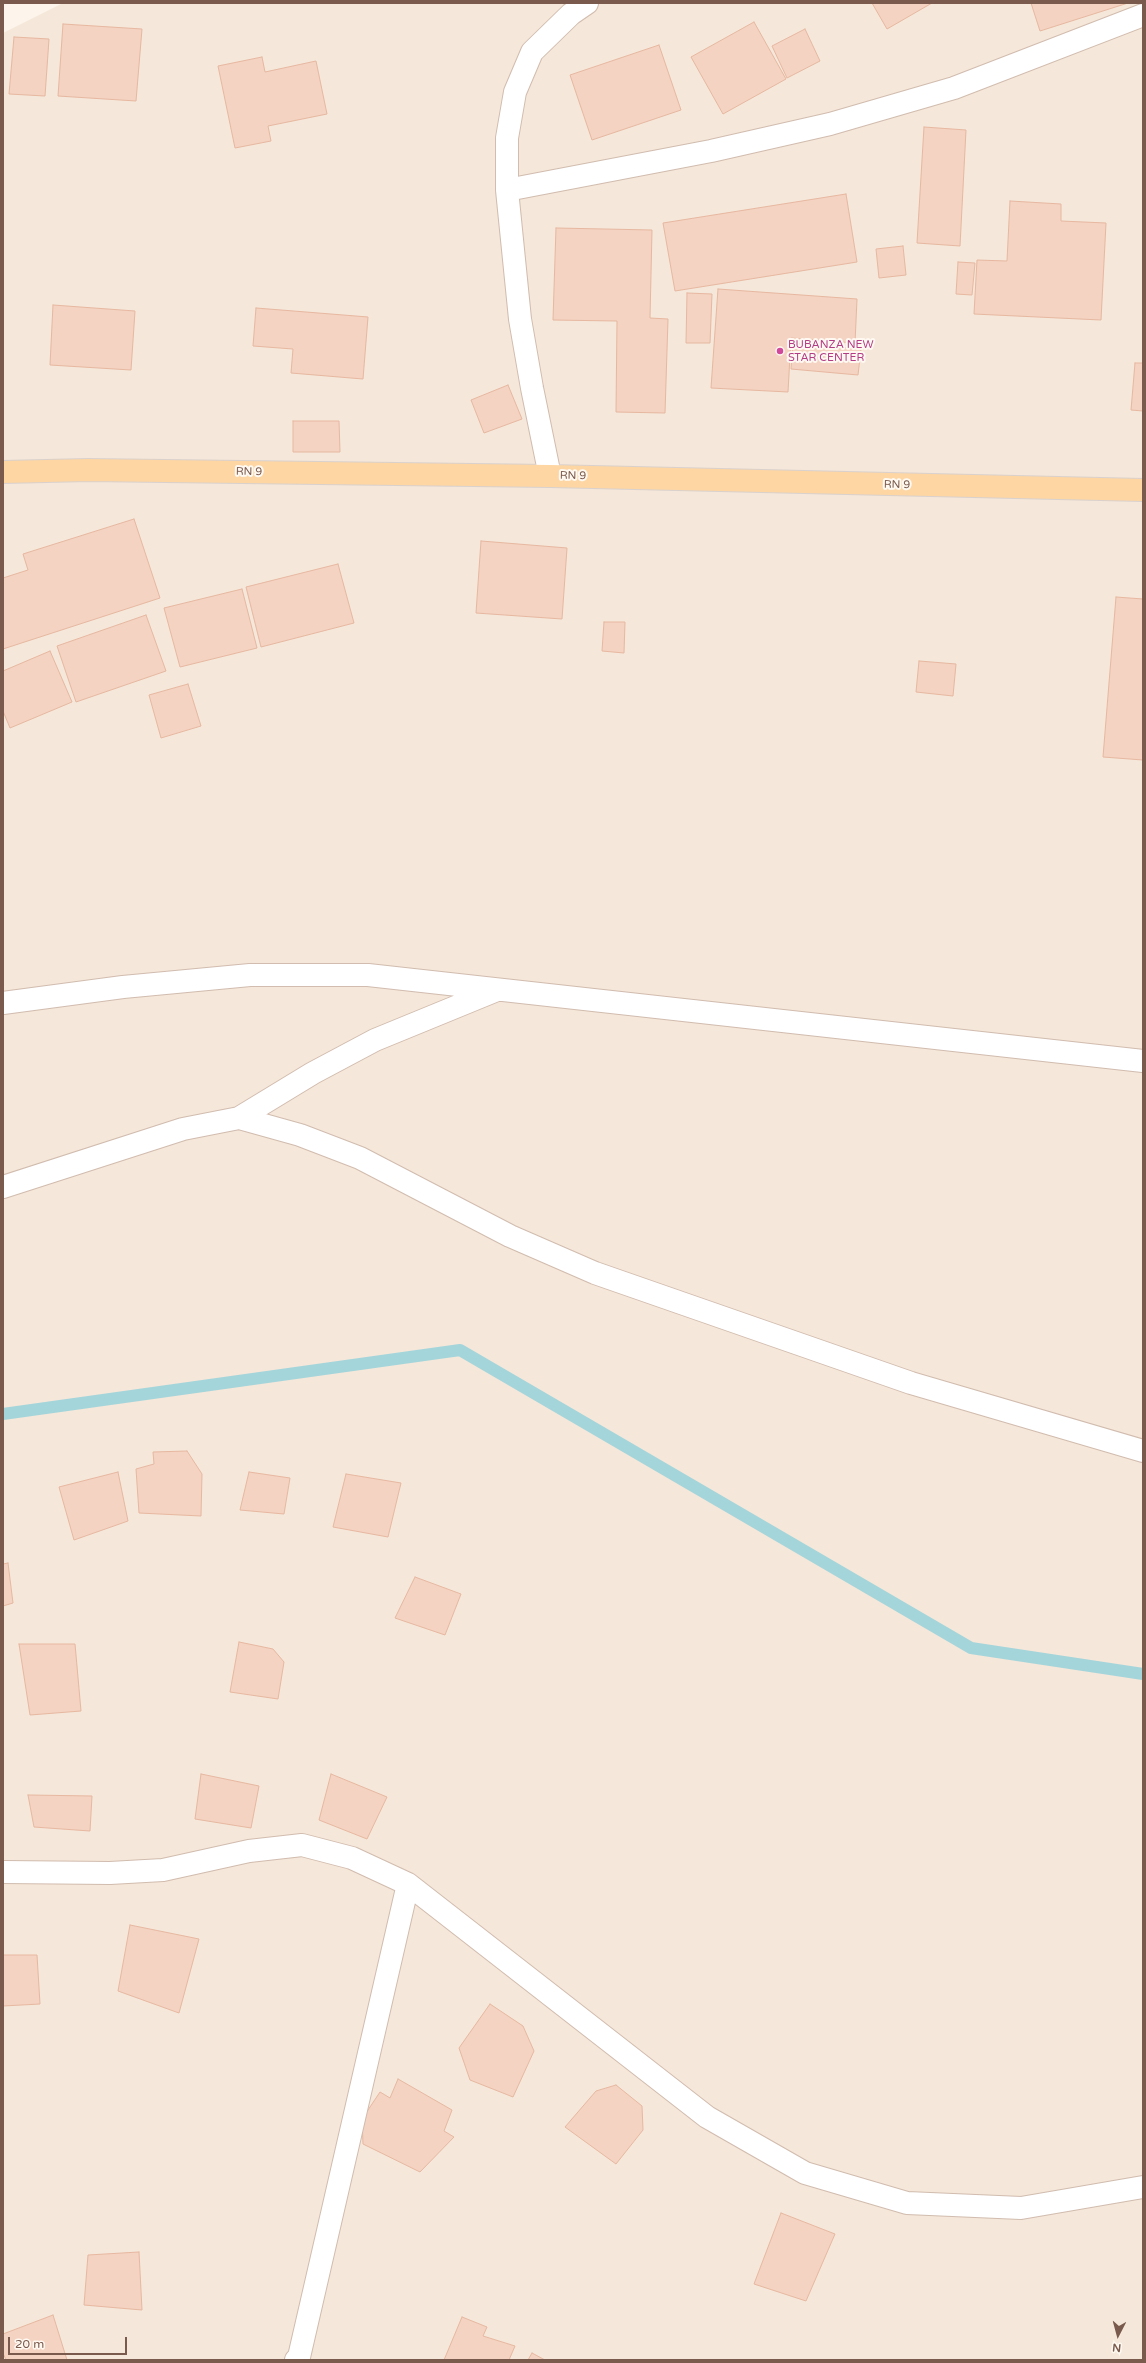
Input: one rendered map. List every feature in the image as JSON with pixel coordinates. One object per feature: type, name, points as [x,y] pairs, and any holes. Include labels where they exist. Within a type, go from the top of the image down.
[{"type":"main road","name":"RN 9","points":[[3,472],[88,470],[550,476],[1143,490]]},
{"type":"street","points":[[550,476],[520,319],[507,190],[507,138],[515,92],[532,52],[571,14],[587,3]]},
{"type":"street","points":[[507,190],[711,151],[830,124],[954,88],[1143,15]]},
{"type":"street","points":[[3,1003],[123,987],[250,975],[368,975],[1143,1061]]},
{"type":"street","points":[[3,1187],[183,1129],[239,1118],[313,1073],[376,1040],[500,989]]},
{"type":"street","points":[[239,1118],[300,1135],[360,1158],[510,1236],[595,1273],[911,1383],[1143,1451]]},
{"type":"street","points":[[3,1872],[110,1873],[163,1870],[249,1851],[302,1845],[352,1858],[408,1884],[707,2117],[805,2173],[907,2203],[1021,2208],[1143,2187]]},
{"type":"street","points":[[296,2360],[299,2357],[408,1884]]},
{"type":"shaded area","points":[[63,3],[1143,3],[1143,2360],[3,2360],[3,33]]},
{"type":"building","points":[[872,3],[932,3],[887,29]]},
{"type":"building","points":[[1031,3],[1128,3],[1040,31]]},
{"type":"building","points":[[754,22],[786,79],[723,114],[691,57]]},
{"type":"building","points":[[63,24],[142,29],[136,101],[58,96]]},
{"type":"building","points":[[805,29],[820,61],[787,78],[772,46]]},
{"type":"building","points":[[14,37],[49,39],[45,96],[9,94]]},
{"type":"building","points":[[659,45],[681,110],[592,140],[570,75]]},
{"type":"building","points":[[262,57],[265,72],[316,61],[327,114],[268,126],[271,141],[235,148],[218,66]]},
{"type":"building","points":[[924,127],[966,130],[960,246],[917,243]]},
{"type":"building","points":[[846,194],[857,262],[675,291],[663,223]]},
{"type":"building","points":[[1010,201],[1061,204],[1061,221],[1106,223],[1101,320],[974,314],[977,260],[1007,261]]},
{"type":"building","points":[[556,228],[652,230],[650,318],[668,319],[665,413],[616,412],[617,321],[553,320]]},
{"type":"building","points":[[903,246],[906,275],[879,278],[876,249]]},
{"type":"building","points":[[958,262],[975,263],[972,295],[956,294]]},
{"type":"building","points":[[718,289],[857,299],[855,343],[791,338],[788,392],[711,388]]},
{"type":"building","points":[[687,293],[712,294],[710,343],[686,343]]},
{"type":"building","points":[[53,305],[135,311],[131,370],[50,365]]},
{"type":"building","points":[[256,308],[368,317],[363,379],[291,373],[293,349],[253,346]]},
{"type":"building","points":[[793,343],[861,349],[858,375],[791,369]]},
{"type":"building","points":[[1135,363],[1143,363],[1143,411],[1131,410]]},
{"type":"building","points":[[508,385],[522,419],[484,433],[471,400]]},
{"type":"building","points":[[293,421],[339,421],[340,452],[293,452]]},
{"type":"building","points":[[134,519],[160,598],[3,649],[3,578],[28,570],[23,554]]},
{"type":"building","points":[[481,541],[567,548],[562,619],[476,613]]},
{"type":"building","points":[[338,564],[354,623],[261,647],[246,587]]},
{"type":"building","points":[[242,589],[257,648],[180,667],[164,608]]},
{"type":"building","points":[[1116,597],[1143,599],[1143,760],[1103,757]]},
{"type":"building","points":[[146,615],[166,671],[76,702],[57,646]]},
{"type":"building","points":[[604,622],[625,622],[624,653],[602,651]]},
{"type":"building","points":[[50,651],[72,702],[10,728],[3,711],[3,671]]},
{"type":"building","points":[[919,661],[956,664],[953,696],[916,692]]},
{"type":"building","points":[[188,684],[201,726],[161,738],[149,695]]},
{"type":"building","points":[[187,1451],[202,1474],[201,1516],[139,1513],[136,1469],[154,1464],[153,1452]]},
{"type":"building","points":[[118,1472],[128,1521],[74,1540],[59,1487]]},
{"type":"building","points":[[249,1472],[290,1478],[284,1514],[240,1510]]},
{"type":"building","points":[[346,1474],[401,1483],[388,1537],[333,1527]]},
{"type":"building","points":[[8,1563],[13,1603],[3,1606],[3,1564]]},
{"type":"building","points":[[415,1577],[461,1594],[445,1635],[395,1618]]},
{"type":"building","points":[[239,1642],[273,1649],[284,1662],[278,1699],[230,1692]]},
{"type":"building","points":[[19,1644],[75,1644],[81,1711],[30,1715]]},
{"type":"building","points":[[201,1774],[259,1786],[251,1828],[195,1819]]},
{"type":"building","points":[[331,1774],[387,1797],[367,1839],[319,1820]]},
{"type":"building","points":[[28,1795],[92,1796],[90,1831],[34,1827]]},
{"type":"building","points":[[130,1925],[199,1939],[179,2013],[118,1991]]},
{"type":"building","points":[[3,1955],[37,1955],[40,2004],[3,2006]]},
{"type":"building","points":[[490,2004],[523,2026],[534,2051],[513,2097],[470,2080],[459,2048]]},
{"type":"building","points":[[398,2079],[452,2110],[444,2131],[454,2137],[420,2172],[363,2144],[362,2119],[380,2092],[390,2098]]},
{"type":"building","points":[[616,2085],[642,2106],[643,2130],[616,2164],[565,2127],[596,2091]]},
{"type":"building","points":[[781,2213],[835,2234],[806,2301],[754,2284]]},
{"type":"building","points":[[139,2252],[142,2310],[84,2305],[88,2255]]},
{"type":"building","points":[[53,2315],[67,2360],[6,2360],[3,2353],[3,2334]]},
{"type":"building","points":[[462,2317],[487,2327],[483,2336],[515,2346],[509,2360],[444,2360]]},
{"type":"building","points":[[532,2353],[545,2360],[528,2360]]},
{"type":"waterway","points":[[3,1414],[460,1350],[971,1648],[1143,1674]]},
{"type":"place","name":"BUBANZA NEW STAR CENTER","points":[[780,351]]}]
